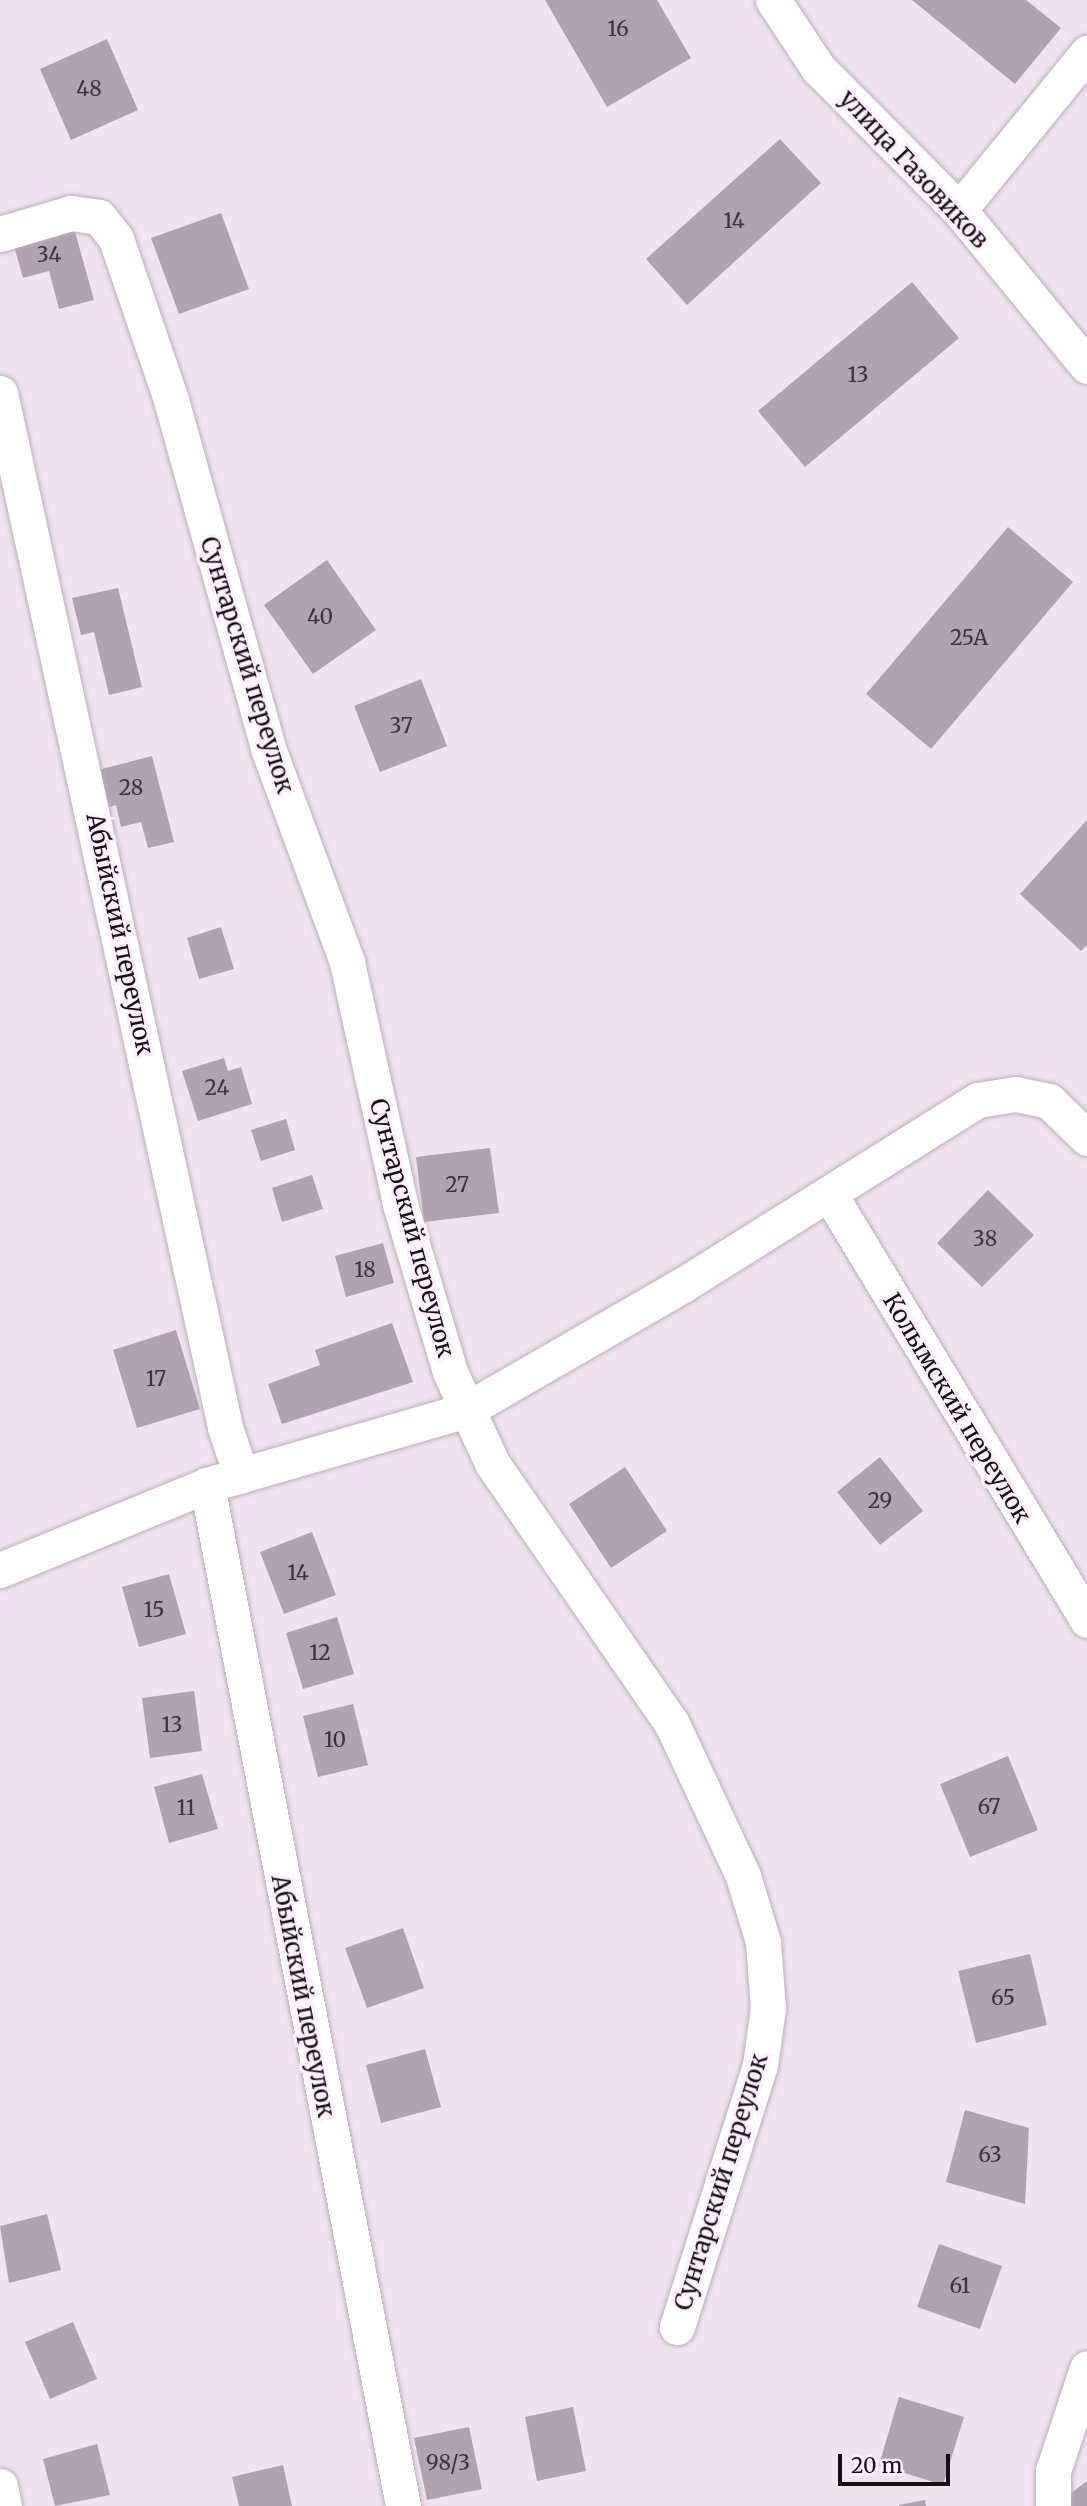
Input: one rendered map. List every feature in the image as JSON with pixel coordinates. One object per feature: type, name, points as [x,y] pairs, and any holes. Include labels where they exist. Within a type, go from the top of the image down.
[{"type":"street","name":"улица Газовиков","points":[[773,0],[818,68],[959,210],[1087,366]]},
{"type":"street","points":[[959,210],[1087,53]]},
{"type":"street","name":"Сунтарский переулок","points":[[0,234],[71,213],[99,217],[116,239],[171,400],[269,751],[347,962],[400,1203],[466,1410],[492,1463],[671,1722],[743,1875],[763,1942],[768,2008],[760,2065],[677,2327]]},
{"type":"street","name":"Абыйский переулок","points":[[0,393],[225,1426],[241,1475]]},
{"type":"street","points":[[0,1570],[207,1485],[466,1410],[830,1195],[978,1100],[1016,1094],[1049,1101],[1087,1138]]},
{"type":"street","name":"Колымский переулок","points":[[830,1195],[1087,1620]]},
{"type":"street","name":"Абыйский переулок","points":[[207,1485],[403,2506]]},
{"type":"street","points":[[1053,2506],[1053,2471],[1087,2368]]},
{"type":"street","points":[[0,2486],[4,2506]]},
{"type":"building","points":[[545,0],[657,0],[691,58],[607,107]]},
{"type":"building","points":[[912,0],[1026,0],[1061,28],[1015,84]]},
{"type":"building","points":[[107,39],[138,110],[71,140],[40,69]]},
{"type":"building","points":[[780,139],[821,183],[687,305],[646,259]]},
{"type":"building","points":[[221,213],[249,289],[179,314],[151,238]]},
{"type":"building","points":[[72,221],[94,300],[59,309],[49,271],[23,278],[12,239]]},
{"type":"building","points":[[912,282],[959,338],[805,467],[758,411]]},
{"type":"building","points":[[1008,527],[1073,582],[931,749],[866,694]]},
{"type":"building","points":[[327,560],[376,630],[313,674],[264,605]]},
{"type":"building","points":[[118,588],[142,687],[109,695],[94,632],[81,635],[72,598]]},
{"type":"building","points":[[421,679],[447,746],[380,772],[354,706]]},
{"type":"building","points":[[152,756],[174,842],[148,848],[141,822],[121,827],[116,805],[107,808],[98,770]]},
{"type":"building","points":[[1087,820],[1087,945],[1081,951],[1020,894]]},
{"type":"building","points":[[221,927],[234,969],[199,979],[187,938]]},
{"type":"building","points":[[224,1058],[228,1071],[241,1067],[252,1104],[198,1121],[182,1071]]},
{"type":"building","points":[[286,1119],[295,1150],[261,1161],[251,1130]]},
{"type":"building","points":[[490,1148],[499,1213],[424,1222],[416,1157]]},
{"type":"building","points":[[312,1175],[323,1209],[282,1222],[272,1188]]},
{"type":"building","points":[[988,1190],[1034,1235],[982,1287],[937,1243]]},
{"type":"building","points":[[383,1243],[394,1283],[346,1297],[335,1256]]},
{"type":"building","points":[[392,1323],[413,1382],[282,1424],[268,1384],[320,1365],[315,1350]]},
{"type":"building","points":[[176,1330],[200,1409],[137,1428],[113,1350]]},
{"type":"building","points":[[880,1457],[923,1511],[880,1545],[837,1492]]},
{"type":"building","points":[[625,1467],[667,1531],[611,1568],[569,1504]]},
{"type":"building","points":[[312,1532],[336,1595],[284,1614],[260,1552]]},
{"type":"building","points":[[169,1574],[186,1634],[139,1647],[122,1587]]},
{"type":"building","points":[[337,1617],[354,1674],[303,1689],[286,1633]]},
{"type":"building","points":[[194,1691],[202,1751],[150,1758],[142,1698]]},
{"type":"building","points":[[353,1704],[368,1765],[318,1777],[303,1716]]},
{"type":"building","points":[[1008,1756],[1038,1830],[970,1857],[940,1784]]},
{"type":"building","points":[[202,1774],[218,1829],[169,1843],[154,1787]]},
{"type":"building","points":[[403,1928],[424,1988],[367,2008],[345,1948]]},
{"type":"building","points":[[1030,1954],[1047,2025],[976,2043],[958,1971]]},
{"type":"building","points":[[425,2049],[441,2107],[381,2123],[366,2065]]},
{"type":"building","points":[[965,2110],[1029,2128],[1025,2204],[946,2182]]},
{"type":"building","points":[[47,2214],[61,2270],[9,2283],[0,2226]]},
{"type":"building","points":[[939,2244],[1002,2266],[980,2329],[917,2307]]},
{"type":"building","points":[[73,2322],[97,2379],[50,2399],[25,2342]]},
{"type":"building","points":[[899,2397],[964,2417],[943,2485],[879,2465]]},
{"type":"building","points":[[573,2407],[586,2471],[537,2481],[525,2417]]},
{"type":"building","points":[[469,2427],[482,2489],[427,2500],[414,2438]]},
{"type":"building","points":[[97,2444],[110,2495],[55,2506],[43,2459]]},
{"type":"building","points":[[283,2465],[292,2506],[239,2506],[232,2477]]},
{"type":"building","points":[[1087,2481],[1087,2506],[1065,2506],[1061,2501]]},
{"type":"building","points":[[925,2500],[926,2506],[899,2506],[899,2505]]}]
